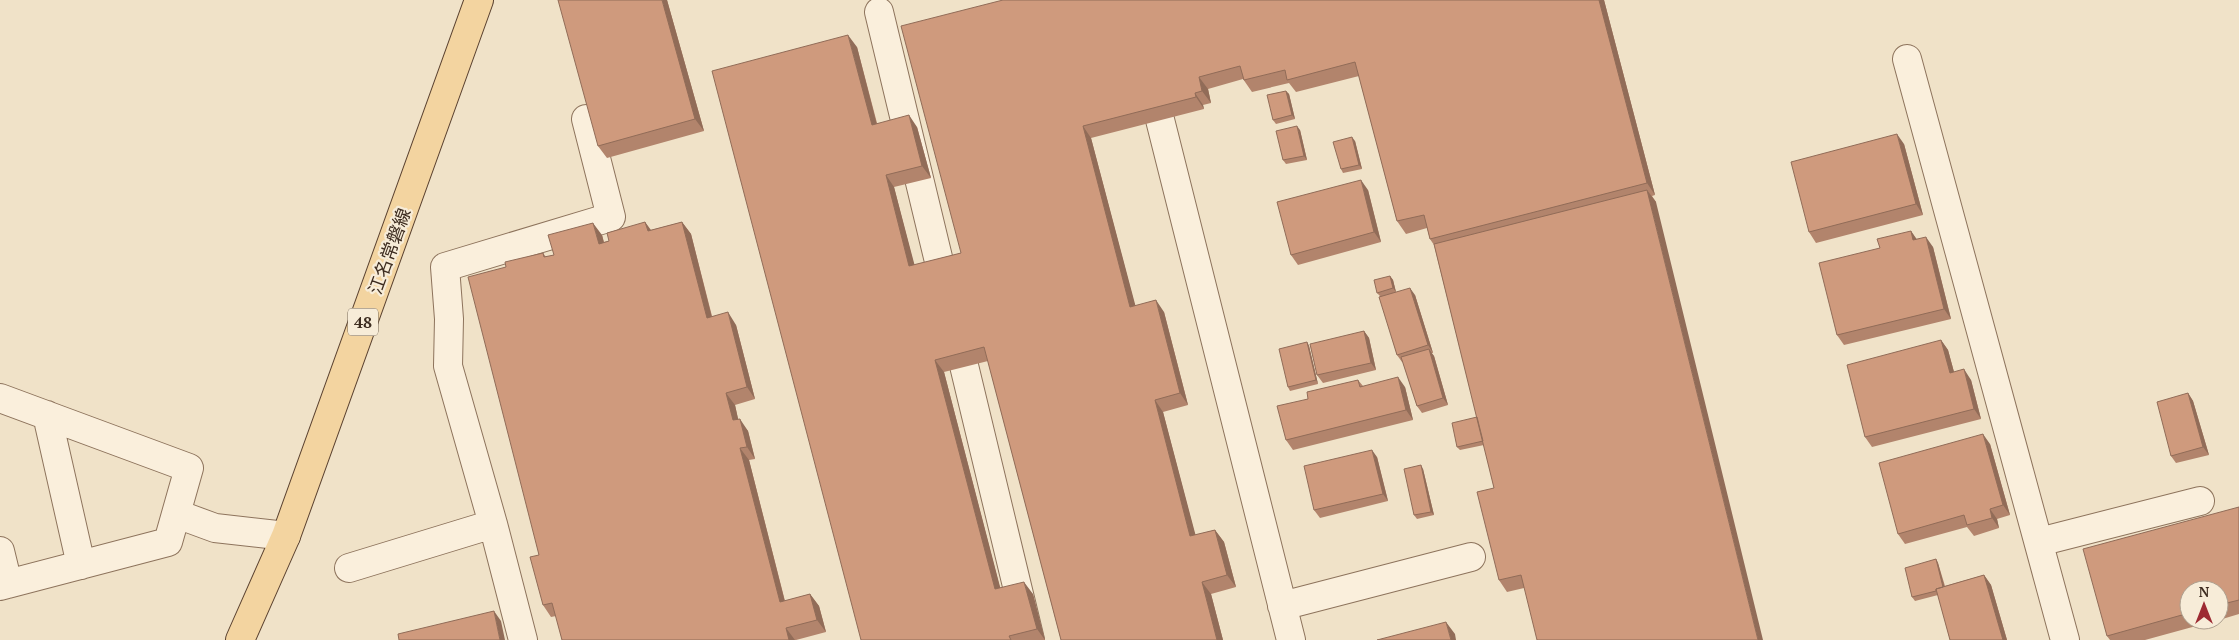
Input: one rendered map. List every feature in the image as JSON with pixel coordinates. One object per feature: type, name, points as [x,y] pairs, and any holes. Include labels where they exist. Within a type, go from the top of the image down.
[{"type":"main road","name":"江名常磐線","points":[[240,640],[286,536],[479,0]]},
{"type":"lane","points":[[879,12],[1030,640]]},
{"type":"lane","points":[[1145,58],[1291,640]]},
{"type":"lane","points":[[1907,58],[2065,640]]},
{"type":"lane","points":[[523,640],[493,524],[448,366],[449,319],[445,267],[611,217],[586,119]]},
{"type":"lane","points":[[0,398],[189,468],[168,542],[4,585],[0,551]]},
{"type":"lane","points":[[47,415],[81,565]]},
{"type":"lane","points":[[2039,542],[2200,501]]},
{"type":"lane","points":[[176,514],[215,528],[286,536]]},
{"type":"lane","points":[[349,568],[493,524]]},
{"type":"lane","points":[[1282,606],[1471,557]]},
{"type":"building","points":[[558,0],[662,0],[695,119],[598,146]]},
{"type":"building","points":[[1003,0],[1599,0],[1647,183],[1430,239],[1424,215],[1397,221],[1355,62],[1287,80],[1285,70],[1244,80],[1240,66],[1199,77],[1202,91],[1195,93],[1196,97],[1083,126],[1130,307],[1156,300],[1180,393],[1155,400],[1190,536],[1215,530],[1227,575],[1202,582],[1217,640],[1061,640],[984,347],[935,360],[995,589],[1024,582],[1037,629],[1009,636],[1011,640],[861,640],[712,71],[848,35],[872,125],[909,115],[922,166],[886,175],[909,266],[961,253],[901,26]]},
{"type":"building","points":[[1286,91],[1292,115],[1273,120],[1267,95]]},
{"type":"building","points":[[1297,126],[1304,156],[1283,160],[1276,131]]},
{"type":"building","points":[[1897,134],[1916,204],[1809,232],[1791,162]]},
{"type":"building","points":[[1352,137],[1359,165],[1341,169],[1333,142]]},
{"type":"building","points":[[1361,180],[1374,232],[1291,255],[1277,202]]},
{"type":"building","points":[[1647,190],[1758,640],[1537,640],[1521,575],[1499,580],[1477,492],[1494,488],[1434,244]]},
{"type":"building","points":[[645,222],[648,231],[682,222],[707,318],[728,312],[747,387],[726,393],[733,420],[740,419],[747,447],[740,448],[780,602],[810,594],[817,620],[786,628],[789,640],[562,640],[552,603],[543,605],[530,557],[539,555],[468,277],[506,267],[505,262],[543,253],[544,257],[554,255],[548,235],[593,223],[599,244],[609,241],[607,233]]},
{"type":"building","points":[[1911,231],[1913,240],[1926,237],[1944,309],[1837,335],[1819,263],[1880,248],[1877,239]]},
{"type":"building","points":[[1390,276],[1393,288],[1377,293],[1374,280]]},
{"type":"building","points":[[1410,288],[1428,345],[1397,355],[1379,297]]},
{"type":"building","points":[[1364,331],[1371,363],[1317,375],[1310,344]]},
{"type":"building","points":[[1941,340],[1950,373],[1964,369],[1974,409],[1865,437],[1847,365]]},
{"type":"building","points":[[1307,342],[1316,380],[1288,387],[1279,349]]},
{"type":"building","points":[[1429,349],[1443,398],[1417,406],[1401,357]]},
{"type":"building","points":[[1398,377],[1406,410],[1286,440],[1277,406],[1308,399],[1307,392],[1358,380],[1360,387]]},
{"type":"building","points":[[2188,393],[2203,447],[2171,456],[2157,402]]},
{"type":"building","points":[[1477,417],[1483,441],[1457,447],[1452,423]]},
{"type":"building","points":[[1983,434],[2003,505],[1990,509],[1992,518],[1967,525],[1964,515],[1898,534],[1879,463]]},
{"type":"building","points":[[1372,450],[1383,494],[1314,510],[1304,466]]},
{"type":"building","points":[[1421,465],[1431,512],[1414,515],[1404,469]]},
{"type":"building","points":[[2239,507],[2239,600],[2229,602],[2229,580],[2179,580],[2179,616],[2107,636],[2083,549]]},
{"type":"building","points":[[1936,559],[1943,587],[1936,589],[1936,591],[1912,597],[1905,568]]},
{"type":"building","points":[[1984,575],[2003,640],[1950,640],[1936,589]]},
{"type":"building","points":[[494,611],[500,640],[399,640],[398,634]]},
{"type":"building","points":[[1446,622],[1451,640],[1377,640]]}]
